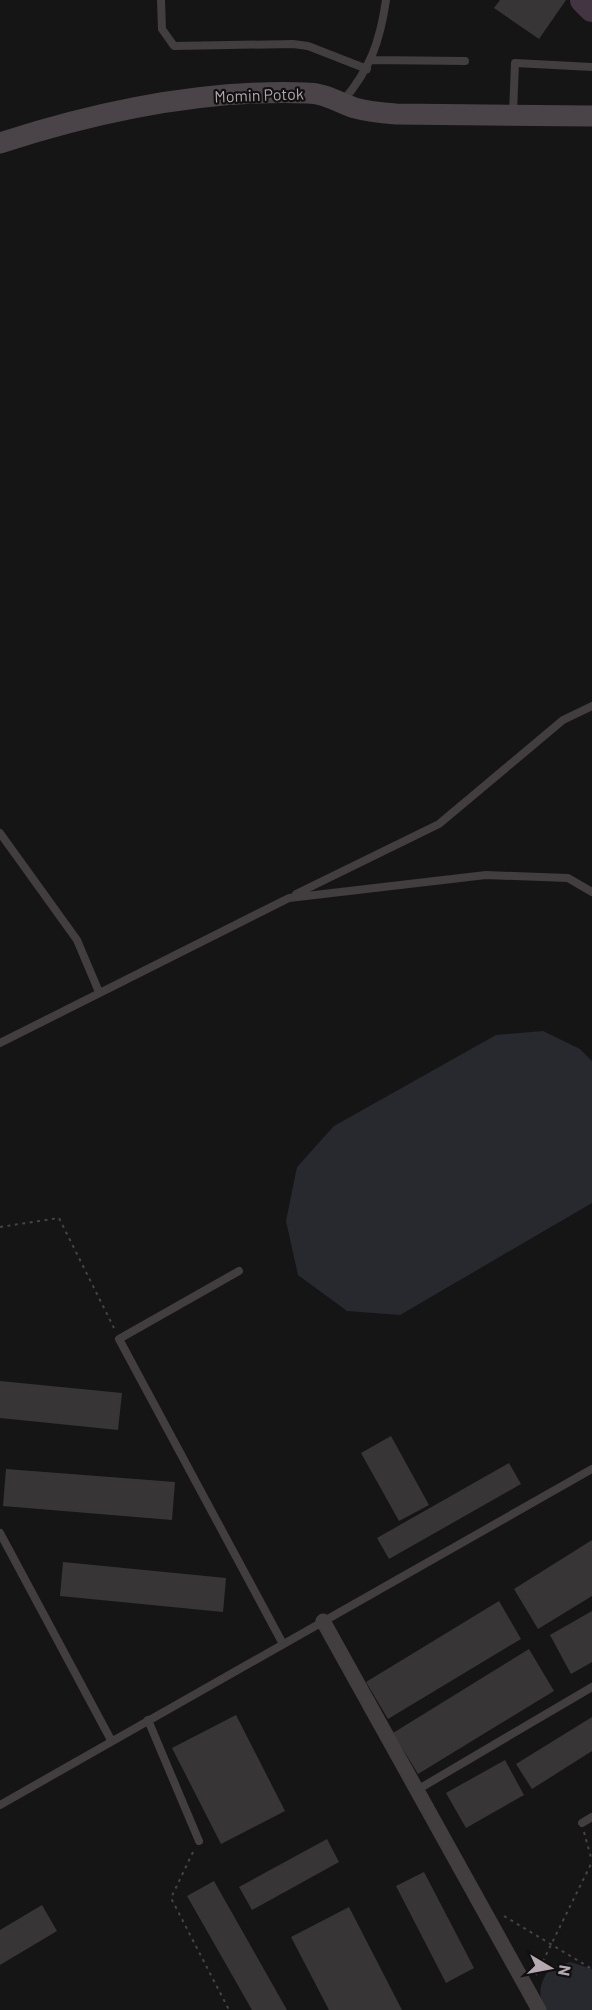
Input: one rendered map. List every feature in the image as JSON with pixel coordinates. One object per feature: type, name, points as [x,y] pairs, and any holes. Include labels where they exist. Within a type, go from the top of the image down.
[{"type":"street","name":"Momin Potok","points":[[0,143],[112,112],[204,97],[309,93],[365,111],[396,114],[592,116]]},
{"type":"street","points":[[323,1622],[539,2010]]},
{"type":"lane","points":[[161,0],[162,29],[174,46],[292,44],[308,46],[367,69]]},
{"type":"lane","points":[[342,102],[372,60],[386,0]]},
{"type":"lane","points":[[372,60],[465,61]]},
{"type":"lane","points":[[513,115],[515,63],[592,67]]},
{"type":"lane","points":[[0,1043],[439,824],[563,720],[592,706]]},
{"type":"lane","points":[[0,832],[77,940],[99,992]]},
{"type":"lane","points":[[289,898],[486,874],[568,878],[592,892]]},
{"type":"lane","points":[[239,1271],[119,1339],[283,1644]]},
{"type":"lane","points":[[0,1805],[592,1469]]},
{"type":"lane","points":[[0,1533],[111,1740]]},
{"type":"lane","points":[[417,1790],[592,1687]]},
{"type":"lane","points":[[148,1720],[199,1840]]},
{"type":"lane","points":[[582,1823],[592,1817]]},
{"type":"path","points":[[0,1227],[59,1218],[119,1339]]},
{"type":"path","points":[[529,1990],[592,1862],[582,1823]]},
{"type":"path","points":[[199,1840],[171,1898],[229,2010]]},
{"type":"path","points":[[481,1903],[592,1969]]},
{"type":"shaded area","points":[[543,1031],[580,1049],[592,1061],[592,1203],[400,1315],[347,1311],[298,1275],[286,1221],[297,1167],[334,1126],[496,1035]]},
{"type":"shaded area","points":[[570,1962],[592,1969],[592,2010],[545,2010],[540,1994],[546,1974],[549,1969]]},
{"type":"building","points":[[500,0],[566,0],[539,39],[494,8]]},
{"type":"building","points":[[0,1381],[122,1393],[118,1430],[0,1418]]},
{"type":"building","points":[[391,1436],[429,1505],[399,1521],[361,1453]]},
{"type":"building","points":[[509,1463],[521,1484],[389,1559],[377,1538]]},
{"type":"building","points":[[6,1469],[175,1482],[172,1520],[3,1506]]},
{"type":"building","points":[[592,1540],[592,1596],[538,1629],[514,1589]]},
{"type":"building","points":[[63,1562],[226,1578],[223,1612],[60,1596]]},
{"type":"building","points":[[499,1601],[521,1639],[388,1719],[366,1682]]},
{"type":"building","points":[[592,1611],[592,1662],[571,1674],[550,1635]]},
{"type":"building","points":[[529,1649],[554,1691],[418,1774],[393,1733]]},
{"type":"building","points":[[236,1715],[285,1811],[221,1844],[172,1748]]},
{"type":"building","points":[[592,1717],[592,1751],[532,1789],[516,1764]]},
{"type":"building","points":[[505,1760],[524,1795],[466,1828],[446,1793]]},
{"type":"building","points":[[327,1839],[339,1862],[252,1910],[239,1887]]},
{"type":"building","points":[[424,1872],[474,1968],[446,1983],[396,1886]]},
{"type":"building","points":[[214,1881],[287,2010],[252,2010],[187,1896]]},
{"type":"building","points":[[42,1905],[57,1931],[0,1965],[0,1930]]},
{"type":"building","points":[[349,1907],[402,2010],[329,2010],[291,1937]]},
{"type":"waterway","points":[[583,0],[592,9]]}]
